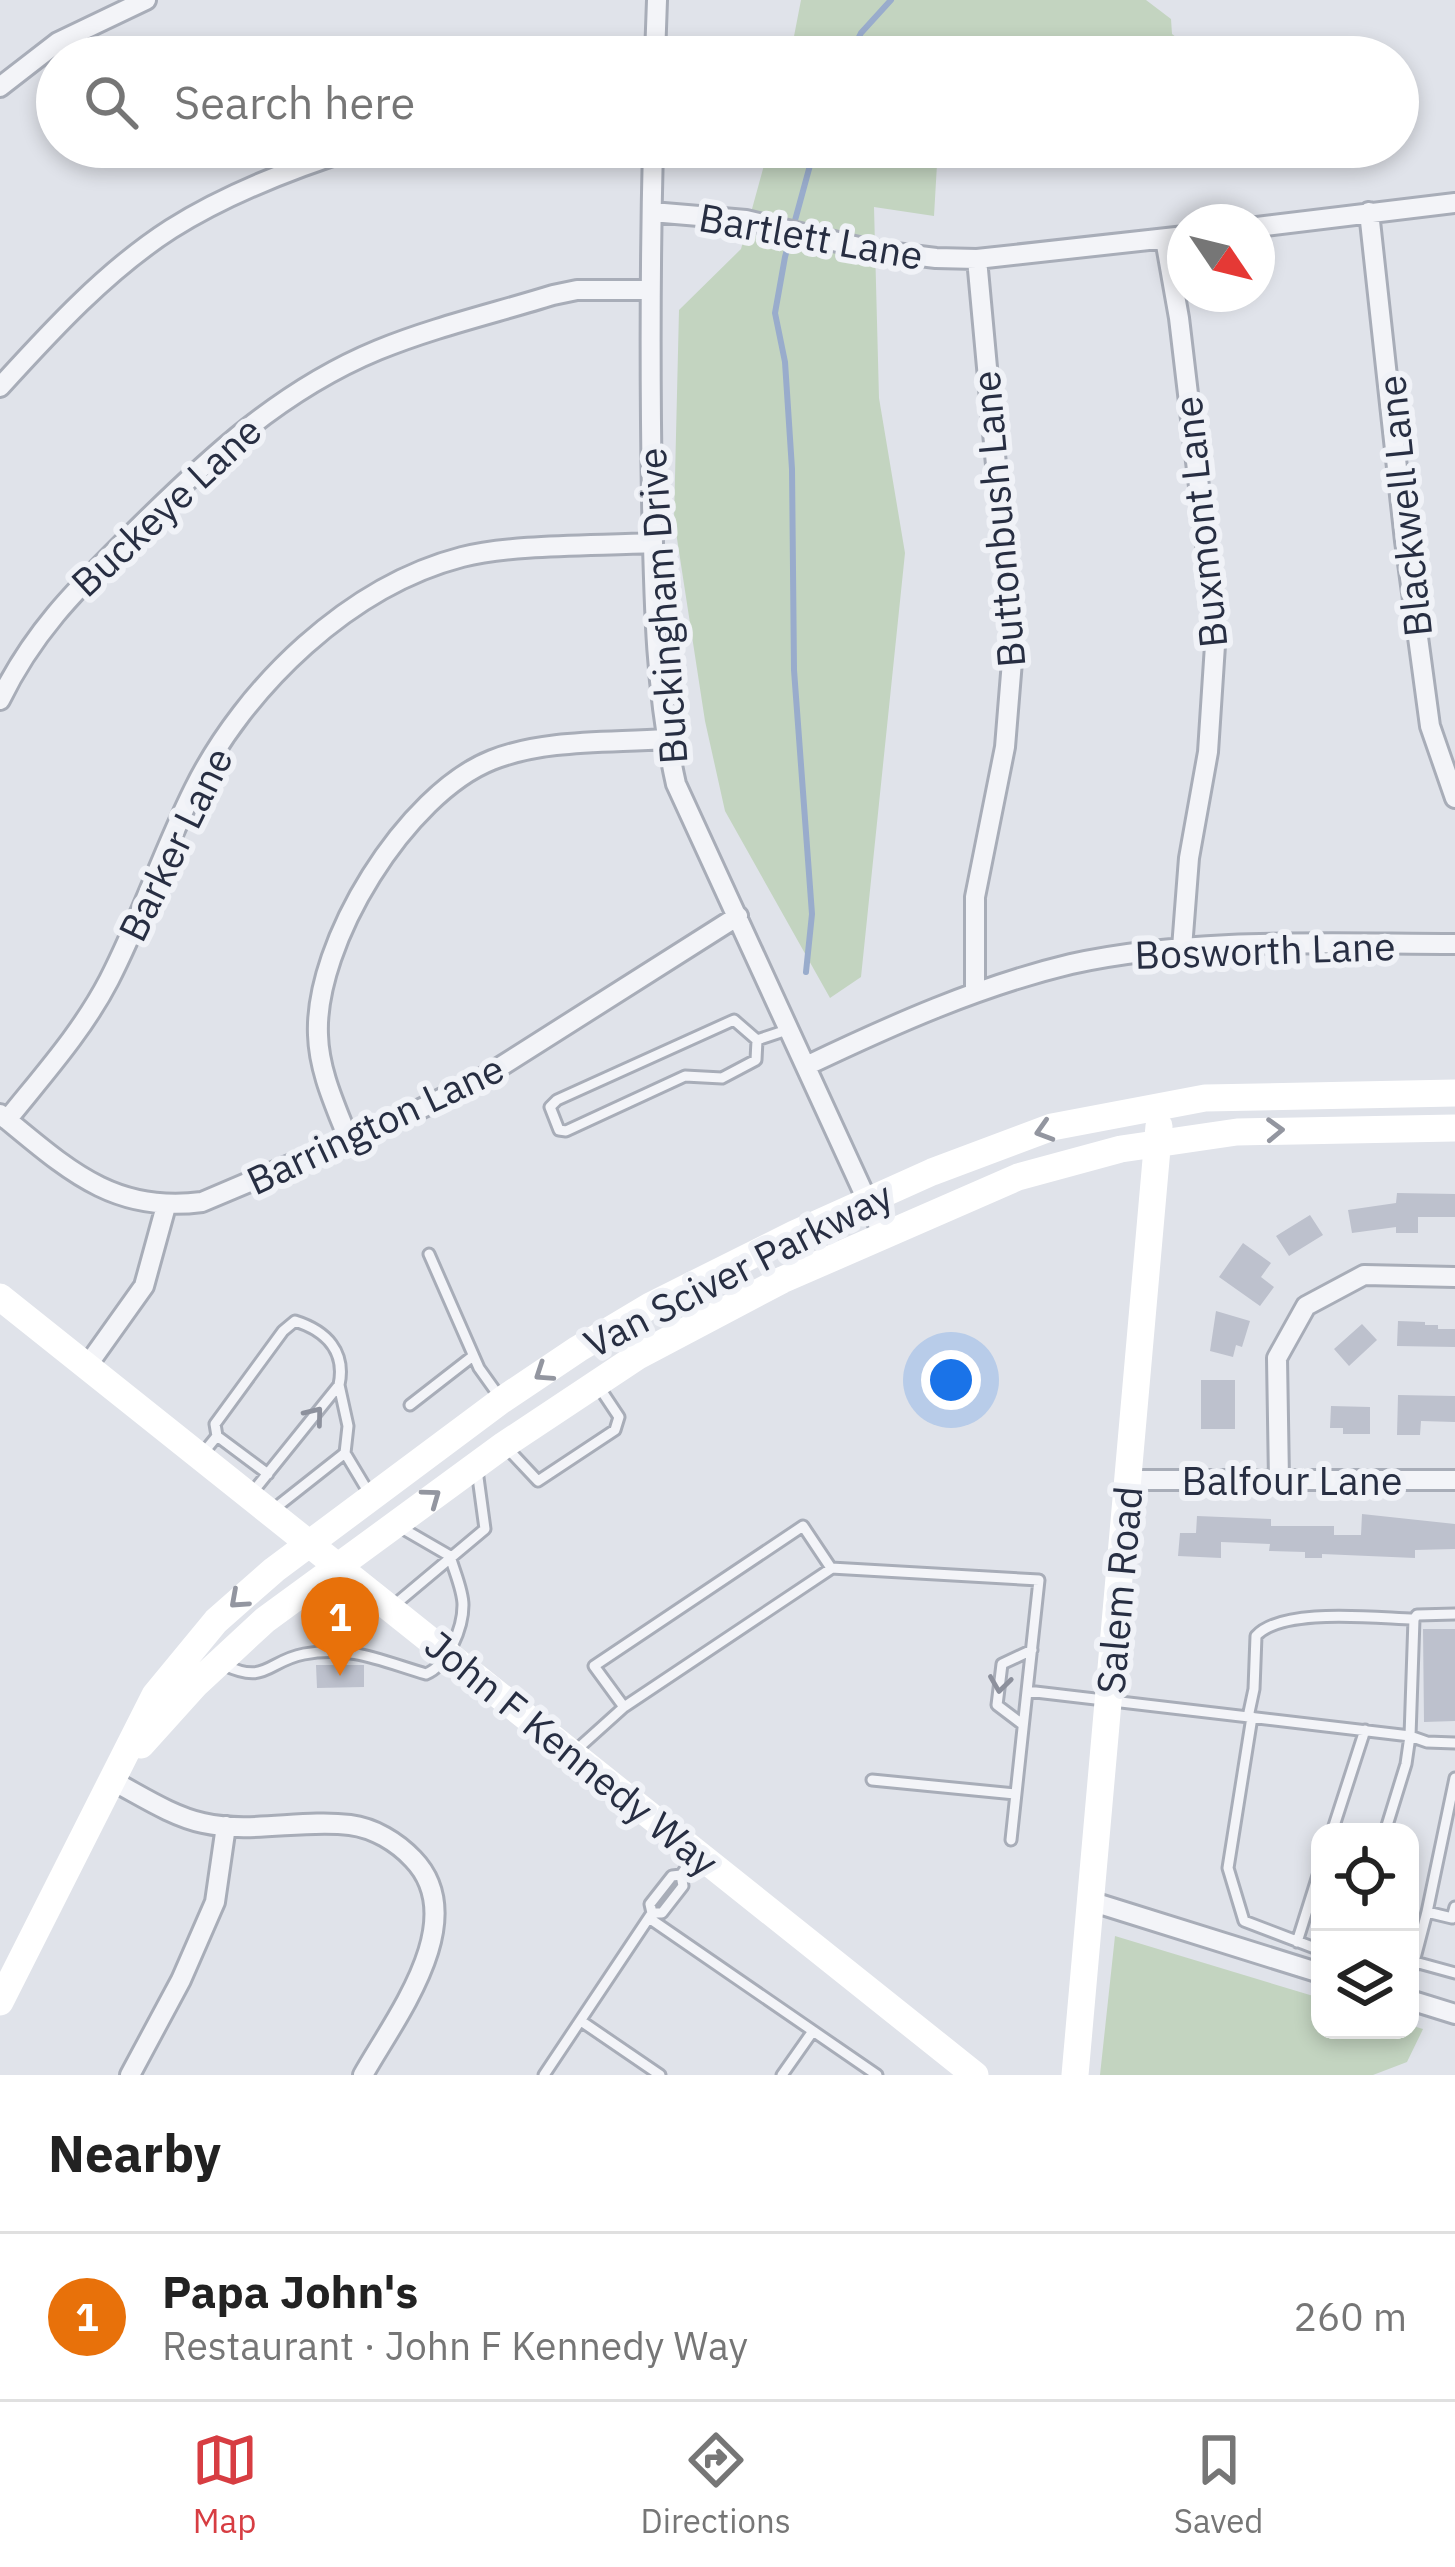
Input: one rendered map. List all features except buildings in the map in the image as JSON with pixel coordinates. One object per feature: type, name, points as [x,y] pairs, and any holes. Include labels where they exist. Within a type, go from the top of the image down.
[{"type":"street","points":[[71,36],[146,0]]},
{"type":"street","points":[[656,36],[657,0]]},
{"type":"street","points":[[0,87],[36,59]]},
{"type":"street","points":[[0,387],[105,282],[171,229],[244,191],[305,168]]},
{"type":"street","name":"Buckingham Drive","points":[[653,168],[652,543],[665,739],[676,784],[883,1234]]},
{"type":"street","points":[[1275,225],[1455,202]]},
{"type":"street","name":"Bartlett Lane","points":[[652,212],[746,220],[904,256],[976,259],[1167,239]]},
{"type":"street","name":"Blackwell Lane","points":[[1369,212],[1430,727],[1455,797]]},
{"type":"street","name":"Buttonbush Lane","points":[[975,992],[976,897],[1005,747],[1013,649],[976,259]]},
{"type":"street","name":"Buckeye Lane","points":[[0,700],[30,645],[66,598],[220,448],[296,393],[378,350],[553,295],[578,290],[650,290]]},
{"type":"street","name":"Buxmont Lane","points":[[1180,312],[1216,630],[1208,752],[1189,858],[1182,948]]},
{"type":"street","name":"Barker Lane","points":[[4,1117],[64,1051],[109,980],[157,867],[211,759],[268,685],[322,630],[390,582],[467,555],[652,543]]},
{"type":"street","points":[[349,1141],[319,1052],[323,988],[356,905],[401,831],[449,784],[494,759],[548,747],[665,739]]},
{"type":"street","name":"Barrington Lane","points":[[4,1117],[53,1159],[118,1197],[166,1206],[202,1202],[436,1102],[503,1066],[738,916]]},
{"type":"street","name":"Bosworth Lane","points":[[806,1066],[975,992],[1070,964],[1182,948],[1455,944]]},
{"type":"street","name":"Van Sciver Parkway","points":[[0,2002],[154,1695],[242,1596],[502,1400],[650,1306],[869,1200],[1052,1127],[1158,1104],[1254,1095],[1455,1093]]},
{"type":"street","name":"Salem Road","points":[[1075,2075],[1159,1143],[1158,1104]]},
{"type":"street","name":"Van Sciver Parkway","points":[[111,1780],[218,1663],[265,1620],[504,1444],[703,1318],[1018,1177],[1121,1149],[1237,1132],[1455,1128]]},
{"type":"street","points":[[87,1366],[144,1286],[166,1206]]},
{"type":"street","points":[[1279,1480],[1277,1358],[1306,1306],[1364,1275],[1455,1277]]},
{"type":"street","name":"John F Kennedy Way","points":[[0,1297],[87,1366],[208,1447],[259,1505],[572,1753],[689,1864],[975,2075]]},
{"type":"street","name":"Balfour Lane","points":[[1128,1480],[1455,1480]]},
{"type":"street","points":[[111,1780],[198,1822],[350,1825],[372,1830],[422,1868],[432,1888],[435,1931],[408,1996],[363,2075]]},
{"type":"street","points":[[130,2075],[181,1980],[215,1902],[226,1826]]},
{"type":"street","points":[[1093,1902],[1311,1970]]},
{"type":"street","points":[[1419,2003],[1455,2014]]},
{"type":"street","points":[[1064,2075],[1082,2008]]},
{"type":"lane","points":[[734,1020],[757,1040],[756,1060],[722,1078],[685,1076],[566,1131],[559,1130],[550,1107],[734,1020]]},
{"type":"lane","points":[[757,1040],[790,1029]]},
{"type":"lane","points":[[430,1254],[473,1357],[502,1400]]},
{"type":"lane","points":[[268,1474],[208,1447],[215,1424],[295,1321],[308,1325],[340,1353],[339,1385],[348,1426],[345,1453],[372,1497]]},
{"type":"lane","points":[[410,1405],[473,1357]]},
{"type":"lane","points":[[504,1444],[538,1481],[615,1430],[619,1417],[596,1382]]},
{"type":"lane","points":[[259,1505],[268,1474],[339,1385]]},
{"type":"lane","points":[[259,1505],[345,1453]]},
{"type":"lane","points":[[391,1609],[485,1529],[476,1465]]},
{"type":"lane","points":[[218,1663],[242,1674],[265,1674],[303,1654],[363,1654],[426,1674],[435,1670],[448,1654],[463,1606],[450,1556],[396,1524]]},
{"type":"lane","points":[[624,1707],[595,1666],[803,1526],[832,1568]]},
{"type":"lane","points":[[572,1753],[624,1707],[832,1568],[1039,1580],[1011,1840]]},
{"type":"lane","points":[[1311,1947],[1244,1921],[1228,1868],[1254,1689],[1256,1636],[1265,1626],[1309,1618],[1455,1614]]},
{"type":"lane","points":[[1388,1823],[1410,1736],[1414,1618]]},
{"type":"lane","points":[[1022,1724],[997,1705],[1002,1664],[1032,1650]]},
{"type":"lane","points":[[1028,1691],[1455,1743]]},
{"type":"lane","points":[[1335,1823],[1364,1730]]},
{"type":"lane","points":[[1419,1945],[1455,1778]]},
{"type":"lane","points":[[872,1780],[1016,1794]]},
{"type":"lane","points":[[544,2075],[651,1915],[662,1913],[683,1886],[689,1864]]},
{"type":"lane","points":[[1298,1942],[1311,1899]]},
{"type":"lane","points":[[1427,1912],[1454,1914]]},
{"type":"lane","points":[[651,1915],[877,2075]]},
{"type":"lane","points":[[1419,1962],[1455,1973]]},
{"type":"lane","points":[[581,2021],[660,2075]]},
{"type":"lane","points":[[782,2075],[813,2031]]},
{"type":"green space","points":[[801,0],[1146,0],[1171,19],[1175,36],[794,36]]},
{"type":"green space","points":[[763,168],[937,168],[934,216],[874,207],[879,398],[905,553],[861,977],[830,998],[725,811],[705,721],[674,519],[679,310],[741,249]]},
{"type":"green space","points":[[1115,1936],[1311,1995],[1311,2039],[1418,2039],[1407,2062],[1373,2075],[1100,2075]]},
{"type":"waterway","points":[[860,36],[891,0]]},
{"type":"waterway","points":[[806,972],[812,914],[794,670],[792,469],[785,362],[775,313],[809,168]]},
{"type":"place","name":"Papa John's","points":[[340,1676]]}]
